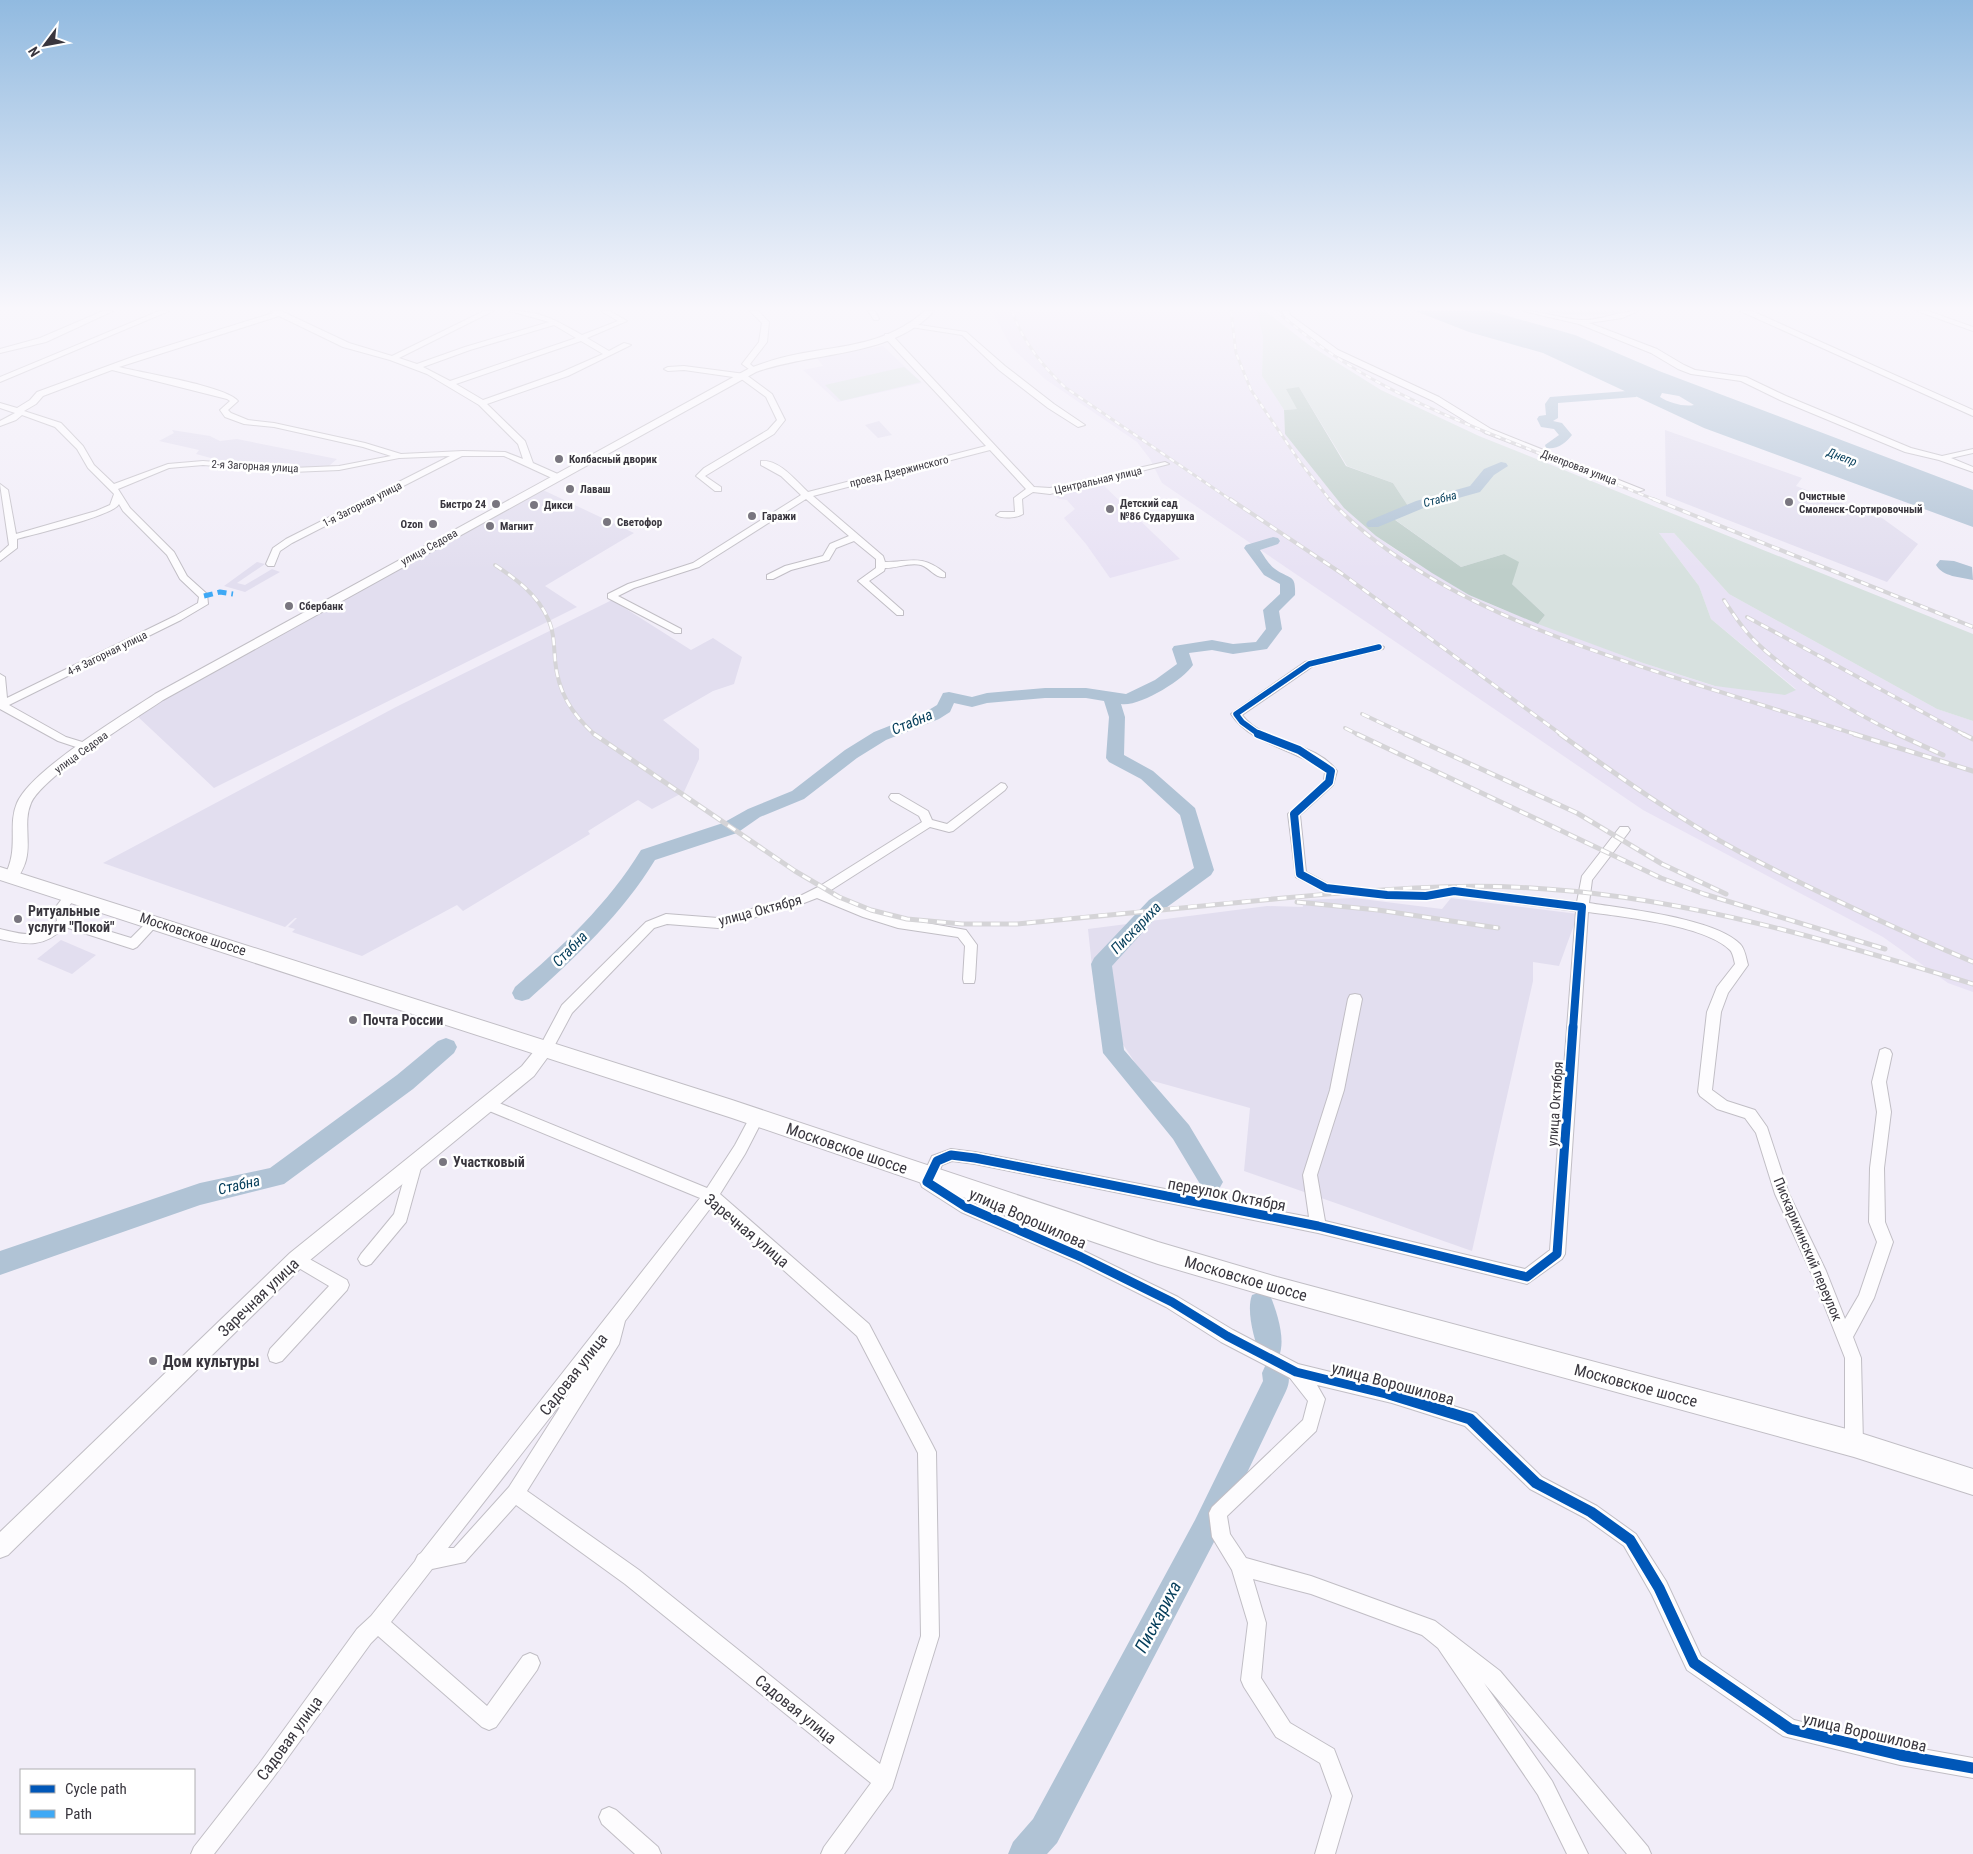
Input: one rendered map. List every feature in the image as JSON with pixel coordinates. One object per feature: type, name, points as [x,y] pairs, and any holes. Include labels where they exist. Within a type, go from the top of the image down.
[{"type":"main road","name":"Московское шоссе","points":[[5,875],[757,1117],[1158,1253],[1277,1288],[1854,1444],[1973,1482]]},
{"type":"street","points":[[0,424],[15,418],[20,413],[21,408],[33,402],[37,398]]},
{"type":"street","points":[[231,398],[234,401],[224,410],[228,415],[247,422],[274,425],[365,445],[401,456]]},
{"type":"street","points":[[472,398],[482,403],[522,443],[528,464]]},
{"type":"street","points":[[482,403],[498,398]]},
{"type":"street","name":"улица Седова","points":[[5,875],[18,867],[22,846],[21,818],[25,801],[36,786],[133,714],[187,681],[703,398]]},
{"type":"street","points":[[718,489],[700,476],[770,432],[781,420],[770,398]]},
{"type":"street","points":[[945,398],[1031,489],[1018,498],[1019,514],[1000,515]]},
{"type":"street","points":[[1040,398],[1081,426]]},
{"type":"street","name":"Днепровая улица","points":[[1433,398],[1488,430],[1640,490]]},
{"type":"street","points":[[1782,398],[1908,450],[1942,458],[1973,470]]},
{"type":"street","points":[[1938,398],[1973,413]]},
{"type":"street","points":[[0,405],[58,426],[80,448],[92,466],[115,491],[114,506],[99,513],[12,538]]},
{"type":"street","name":"проезд Дзержинского","points":[[678,631],[611,596],[631,586],[696,565],[807,495],[992,448]]},
{"type":"street","points":[[1942,458],[1973,451]]},
{"type":"street","name":"2-я Загорная улица","points":[[115,491],[168,466],[203,463],[292,470],[340,468],[376,459],[463,453],[505,454],[557,477]]},
{"type":"street","name":"1-я Загорная улица","points":[[271,564],[276,550],[289,541],[463,453]]},
{"type":"street","points":[[764,463],[780,470],[792,479],[807,495],[880,558],[881,569],[863,581],[900,613]]},
{"type":"street","name":"Центральная улица","points":[[1031,489],[1050,491],[1165,464]]},
{"type":"street","points":[[0,487],[4,490],[14,546],[0,558]]},
{"type":"street","name":"4-я Загорная улица","points":[[2,706],[203,604],[204,596],[183,577],[171,554],[126,509],[115,491]]},
{"type":"street","points":[[770,577],[788,568],[826,558],[834,546],[855,537]]},
{"type":"street","points":[[880,564],[896,566],[916,560],[931,566],[942,575]]},
{"type":"street","points":[[1379,647],[1309,664],[1236,714],[1240,722],[1249,729],[1307,754],[1331,771],[1329,782],[1294,814],[1300,874],[1326,888],[1387,896],[1426,896],[1454,891],[1581,912]]},
{"type":"street","points":[[0,676],[2,706],[23,720],[62,739],[88,747]]},
{"type":"street","points":[[895,797],[924,814],[928,823],[949,828],[1001,787]]},
{"type":"street","name":"улица Октября","points":[[536,1047],[567,1009],[650,925],[666,919],[718,923],[804,899],[817,893],[928,823]]},
{"type":"street","name":"улица Октября","points":[[1527,1277],[1557,1254],[1581,912],[1586,879],[1624,830]]},
{"type":"street","points":[[817,893],[867,914],[898,923],[962,933],[971,946],[969,978]]},
{"type":"street","points":[[63,922],[61,908],[71,895]]},
{"type":"street","name":"Пискарихинский переулок","points":[[1581,912],[1632,914],[1702,930],[1721,936],[1737,948],[1742,965],[1722,991],[1714,1012],[1705,1092],[1722,1106],[1750,1114],[1762,1131],[1782,1194],[1820,1276],[1853,1358],[1854,1444]]},
{"type":"street","points":[[63,922],[132,944],[154,922]]},
{"type":"street","points":[[0,934],[30,940],[49,936],[63,922]]},
{"type":"street","points":[[1318,1226],[1310,1175],[1337,1090],[1355,999]]},
{"type":"street","name":"Заречная улица","points":[[0,1547],[297,1259],[528,1071],[536,1047]]},
{"type":"street","name":"Пискарихинский переулок","points":[[1844,1336],[1866,1298],[1884,1242],[1877,1222],[1877,1168],[1884,1112],[1879,1082],[1886,1054]]},
{"type":"street","name":"Заречная улица","points":[[487,1104],[711,1196],[863,1330],[927,1452],[930,1636],[885,1781]]},
{"type":"street","name":"Садовая улица","points":[[201,1854],[266,1771],[364,1636],[378,1623],[711,1196],[757,1117]]},
{"type":"street","name":"переулок Октября","points":[[930,1176],[937,1161],[951,1155],[975,1158],[1318,1226],[1527,1277]]},
{"type":"street","points":[[366,1259],[401,1217],[415,1164]]},
{"type":"street","name":"улица Ворошилова","points":[[930,1176],[927,1182],[966,1207],[1081,1257],[1172,1302],[1227,1336],[1296,1372],[1392,1395],[1470,1419],[1536,1483],[1591,1512],[1630,1540],[1659,1588],[1694,1663],[1790,1729],[1900,1755],[1973,1768]]},
{"type":"street","points":[[276,1355],[340,1285],[297,1259]]},
{"type":"street","points":[[424,1562],[459,1556],[515,1493],[613,1338],[617,1318]]},
{"type":"street","points":[[1296,1372],[1317,1399],[1310,1425],[1218,1513],[1221,1537],[1240,1566],[1257,1623],[1251,1680],[1283,1730],[1328,1756],[1342,1796],[1325,1854]]},
{"type":"street","name":"Садовая улица","points":[[515,1493],[632,1577],[885,1781]]},
{"type":"street","points":[[1240,1566],[1311,1585],[1428,1628],[1493,1678],[1641,1854]]},
{"type":"street","points":[[378,1623],[489,1720],[530,1663]]},
{"type":"street","points":[[1441,1638],[1545,1788],[1578,1854]]},
{"type":"street","points":[[831,1854],[885,1781]]},
{"type":"street","points":[[609,1817],[651,1854]]},
{"type":"shaded area","points":[[833,398],[858,398],[838,402]]},
{"type":"shaded area","points":[[838,398],[856,398],[841,401]]},
{"type":"shaded area","points":[[1072,398],[1276,398],[1284,410],[1285,434],[1344,508],[1376,536],[1469,595],[1643,663],[1714,686],[1796,689],[1711,619],[1699,586],[1659,533],[1674,533],[1729,594],[1937,709],[1973,721],[1973,992],[1948,983],[1883,937],[1643,810],[1162,483],[1150,459],[1137,442]]},
{"type":"shaded area","points":[[1276,398],[1298,398],[1297,409],[1284,410]]},
{"type":"shaded area","points":[[1291,398],[1305,398],[1346,466],[1393,483],[1410,509],[1391,517],[1461,567],[1504,554],[1519,562],[1512,584],[1545,615],[1538,624],[1469,595],[1432,573],[1376,536],[1344,508],[1285,434],[1284,410],[1297,409]]},
{"type":"shaded area","points":[[1305,398],[1397,398],[1479,436],[1973,634],[1973,721],[1937,709],[1729,594],[1674,533],[1659,533],[1699,586],[1711,619],[1796,690],[1785,695],[1715,686],[1643,663],[1538,624],[1545,615],[1512,584],[1504,554],[1461,567],[1390,516],[1410,509],[1393,483],[1347,466]]},
{"type":"shaded area","points":[[879,421],[892,435],[878,438],[865,425]]},
{"type":"shaded area","points":[[172,430],[210,436],[220,441],[237,439],[337,459],[323,471],[276,471],[218,460],[196,454],[199,450],[159,441],[174,433]]},
{"type":"shaded area","points":[[1665,430],[1802,478],[1796,486],[1882,518],[1918,544],[1887,582],[1666,496]]},
{"type":"shaded area","points":[[1102,484],[1180,559],[1110,578],[1086,544],[1064,518],[1075,509],[1067,500],[1059,499],[1054,495]]},
{"type":"shaded area","points":[[543,490],[634,533],[545,586],[577,607],[214,788],[136,715]]},
{"type":"shaded area","points":[[257,562],[265,564],[237,583],[245,585],[272,569],[280,572],[245,592],[224,586]]},
{"type":"shaded area","points":[[612,600],[691,650],[713,638],[742,657],[734,684],[713,691],[663,720],[699,749],[699,759],[684,792],[652,809],[638,800],[588,831],[590,834],[463,911],[457,905],[362,956],[292,932],[295,929],[288,927],[297,918],[285,927],[103,863],[396,707]]},
{"type":"shaded area","points":[[1354,898],[1442,909],[1451,898],[1578,914],[1559,966],[1533,962],[1533,981],[1472,1251],[1244,1171],[1250,1108],[1146,1079],[1096,1004],[1088,929],[1267,906],[1303,907],[1302,900]]},
{"type":"shaded area","points":[[61,940],[96,955],[72,974],[37,959]]},
{"type":"water","name":"Днепр","points":[[1639,398],[1661,398],[1677,404],[1694,405],[1682,398],[1729,398],[1973,490],[1973,527],[1704,428]]},
{"type":"water","points":[[1940,560],[1954,561],[1972,567],[1973,580],[1952,576],[1943,572],[1936,565]]},
{"type":"waterway","name":"Стабна","points":[[1551,445],[1562,440],[1566,435],[1558,426],[1545,424],[1543,419],[1552,418],[1551,404],[1554,400],[1586,398]]},
{"type":"waterway","name":"Стабна","points":[[1373,524],[1421,504],[1475,489],[1489,472],[1501,466]]},
{"type":"waterway","name":"Стабна","points":[[1111,697],[1128,700],[1161,684],[1185,665],[1180,649],[1212,645],[1233,649],[1261,646],[1274,629],[1271,610],[1287,595],[1288,582],[1269,572],[1251,548],[1273,541]]},
{"type":"waterway","name":"Стабна","points":[[522,993],[569,952],[636,875],[648,855],[730,828],[754,813],[798,795],[851,754],[880,736],[933,715],[944,708],[949,697],[972,702],[987,698],[1045,693],[1086,693],[1111,697]]},
{"type":"waterway","name":"Пискариха","points":[[1111,697],[1117,717],[1115,758],[1147,775],[1189,812],[1204,870],[1156,905],[1101,964],[1114,1053],[1181,1132],[1211,1182]]},
{"type":"waterway","name":"Стабна","points":[[0,1263],[200,1194],[276,1177],[405,1082],[446,1047]]},
{"type":"waterway","name":"Пискариха","points":[[1261,1304],[1270,1347]]},
{"type":"waterway","name":"Пискариха","points":[[1025,1854],[1045,1831],[1205,1530],[1277,1382],[1275,1373]]},
{"type":"railway","points":[[1080,398],[1231,500]]},
{"type":"railway","points":[[1256,398],[1300,462],[1330,500]]},
{"type":"railway","points":[[1409,398],[1448,416],[1656,500]]},
{"type":"railway","points":[[1230,499],[1341,573],[1562,735]]},
{"type":"railway","points":[[1653,499],[1973,627]]},
{"type":"railway","points":[[1330,500],[1365,533],[1406,563],[1451,589],[1499,613],[1549,634],[1648,669],[1858,735]]},
{"type":"railway","points":[[495,565],[526,588],[544,610],[551,628],[557,672],[563,692],[573,710],[594,734]]},
{"type":"railway","points":[[1724,600],[1750,635],[1785,667],[1843,705],[1898,734]]},
{"type":"railway","points":[[1747,617],[1965,735]]},
{"type":"railway","points":[[1362,714],[1407,735]]},
{"type":"railway","points":[[1345,728],[1357,734]]},
{"type":"railway","points":[[594,734],[795,871],[839,897],[871,910],[907,919],[962,924],[1017,924],[1382,890],[1481,886],[1546,889],[1601,894],[1709,912],[1815,938],[1973,984]]},
{"type":"railway","points":[[1357,734],[1661,878],[1704,894],[1885,949]]},
{"type":"railway","points":[[1405,734],[1577,813],[1662,864],[1726,894]]},
{"type":"railway","points":[[1560,734],[1671,811],[1740,852],[1855,909],[1973,962]]},
{"type":"railway","points":[[1854,734],[1973,771]]},
{"type":"railway","points":[[1898,734],[1943,755]]},
{"type":"railway","points":[[1965,735],[1973,739]]},
{"type":"railway","points":[[1297,902],[1378,910],[1498,928]]},
{"type":"marked path","points":[[204,596],[220,592],[233,594]]},
{"type":"cycle path","points":[[1379,647],[1309,664],[1236,714],[1250,729],[1269,739],[1299,750],[1317,760],[1331,771],[1329,782],[1294,814],[1300,874],[1326,888],[1387,895],[1426,896],[1454,891],[1582,907],[1557,1254],[1527,1277],[1318,1226],[975,1158],[951,1155],[937,1161],[927,1182],[966,1207],[1081,1257],[1172,1302],[1227,1336],[1296,1372],[1392,1395],[1470,1419],[1536,1483],[1591,1512],[1630,1540],[1659,1588],[1694,1663],[1790,1729],[1900,1755],[1973,1768]]},
{"type":"place","name":"Колбасный дворик","points":[[559,459]]},
{"type":"place","name":"Лаваш","points":[[570,489]]},
{"type":"place","name":"Очистные Смоленск-Сортировочный","points":[[1789,502]]},
{"type":"place","name":"Бистро 24","points":[[496,504]]},
{"type":"place","name":"Дикси","points":[[534,505]]},
{"type":"place","name":"Детский сад №86 Сударушка","points":[[1110,509]]},
{"type":"place","name":"Гаражи","points":[[752,516]]},
{"type":"place","name":"Светофор","points":[[607,522]]},
{"type":"place","name":"Ozon","points":[[433,524]]},
{"type":"place","name":"Магнит","points":[[490,526]]},
{"type":"place","name":"Сбербанк","points":[[289,606]]},
{"type":"place","name":"Ритуальные услуги \"Покой\"","points":[[18,919]]},
{"type":"place","name":"Почта России","points":[[353,1020]]},
{"type":"place","name":"Участковый","points":[[443,1162]]},
{"type":"place","name":"Дом культуры","points":[[153,1361]]}]
